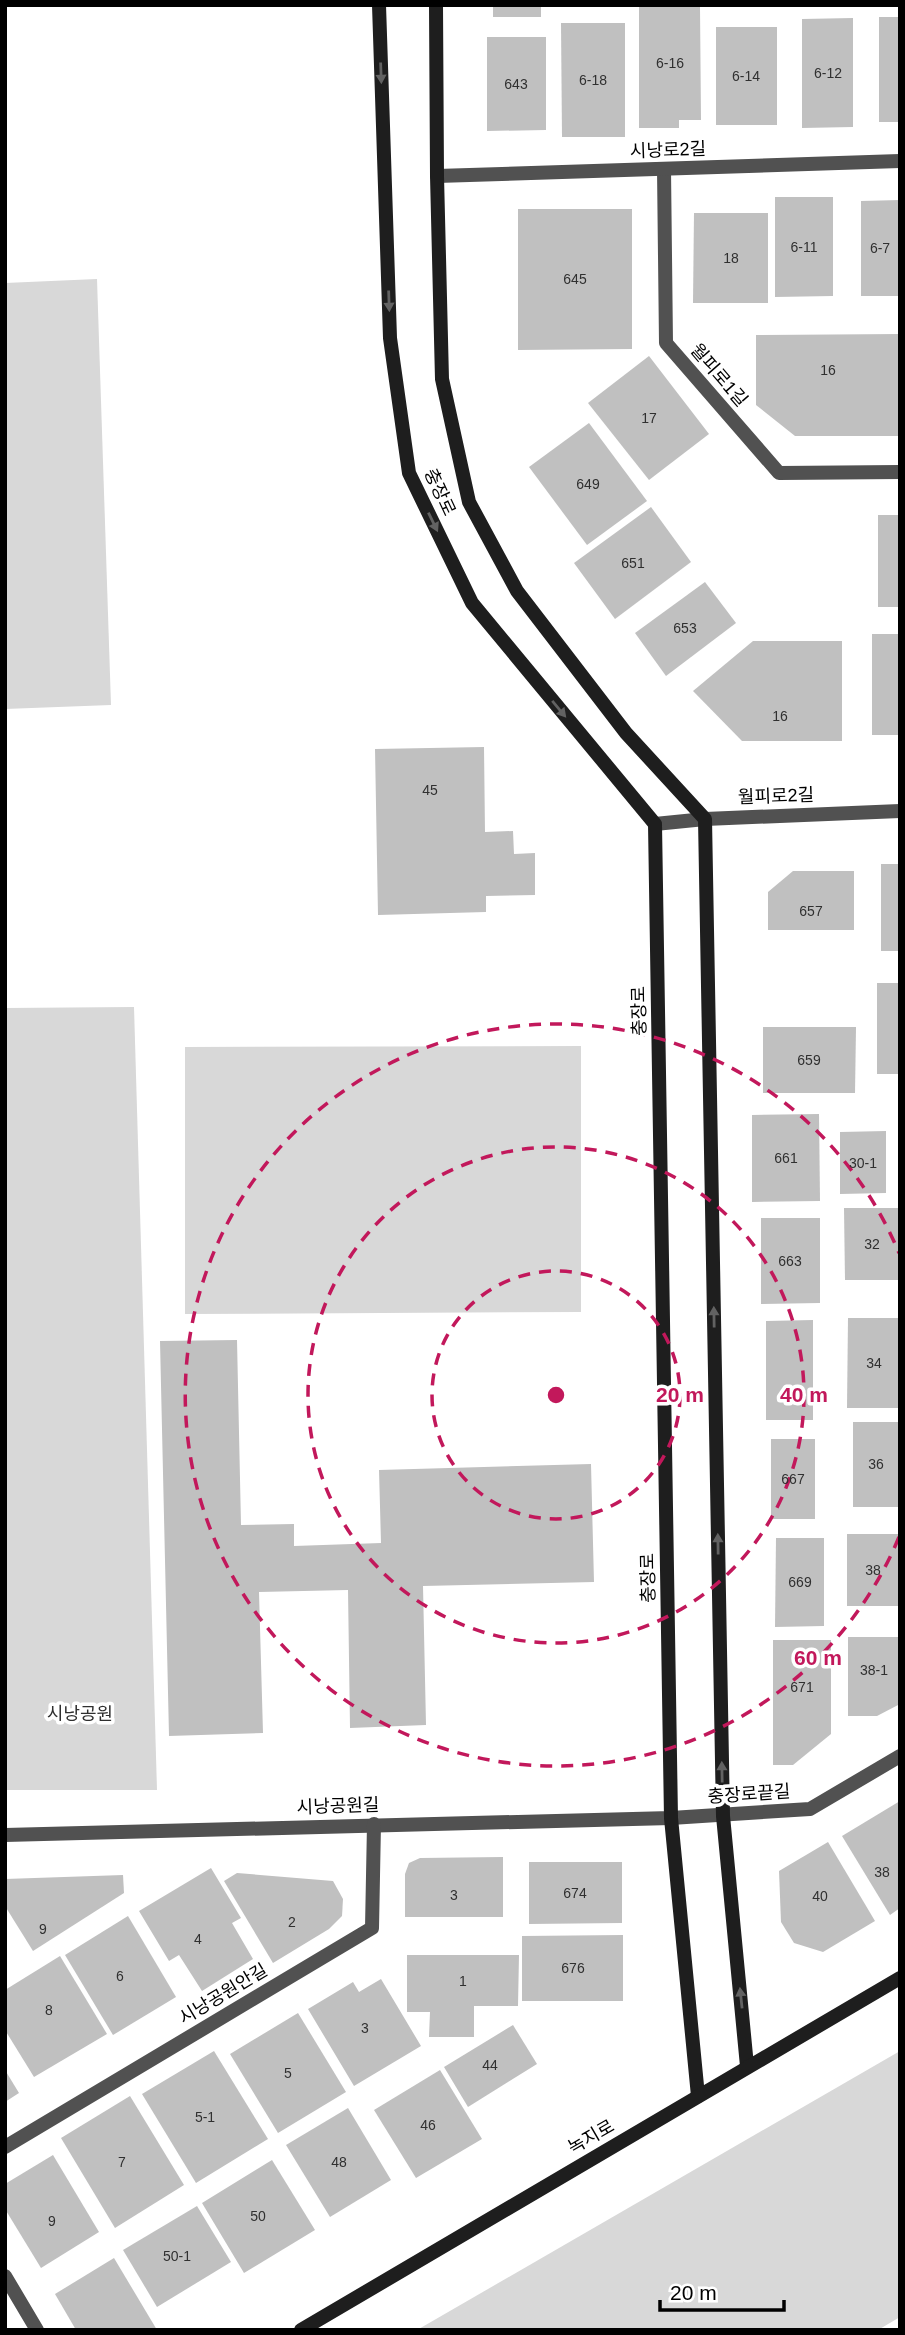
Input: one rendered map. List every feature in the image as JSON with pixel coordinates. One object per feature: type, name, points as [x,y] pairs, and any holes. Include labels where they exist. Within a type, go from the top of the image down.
[{"type":"street","name":"충장로","points":[[379,5],[390,338],[409,473],[472,603],[655,824],[671,1818],[698,2096]]},
{"type":"street","name":"충장로","points":[[436,5],[442,379],[469,502],[517,591],[626,733],[705,818]]},
{"type":"street","name":"시낭로2길","points":[[437,176],[900,161]]},
{"type":"street","name":"월피로1길","points":[[664,169],[666,343],[779,472],[900,471]]},
{"type":"street","name":"월피로2길","points":[[655,824],[705,818],[900,811]]},
{"type":"street","points":[[705,818],[723,1816],[747,2066]]},
{"type":"street","name":"충장로끝길","points":[[671,1818],[810,1809],[900,1756]]},
{"type":"street","name":"시낭공원길","points":[[5,1835],[671,1818]]},
{"type":"street","name":"시낭공원안길","points":[[5,2147],[372,1928],[374,1824]]},
{"type":"street","name":"녹지로","points":[[301,2330],[900,1978]]},
{"type":"street","points":[[5,2276],[37,2330]]},
{"type":"green space","points":[[97,279],[111,705],[5,709],[5,283]]},
{"type":"green space","name":"시낭공원","points":[[134,1007],[157,1790],[5,1790],[5,1008]]},
{"type":"green space","points":[[581,1046],[581,1312],[185,1314],[185,1047]]},
{"type":"green space","points":[[900,2051],[900,2317],[878,2330],[417,2330]]},
{"type":"building","points":[[493,5],[541,5],[541,17],[493,17]]},
{"type":"building","points":[[639,7],[700,7],[701,120],[679,120],[679,128],[639,128]]},
{"type":"building","points":[[879,17],[900,17],[900,122],[879,122]]},
{"type":"building","points":[[853,18],[853,127],[802,128],[802,19]]},
{"type":"building","points":[[561,23],[625,23],[625,137],[562,137]]},
{"type":"building","points":[[716,27],[777,27],[777,125],[716,125]]},
{"type":"building","points":[[487,37],[546,37],[546,130],[487,131]]},
{"type":"building","points":[[775,197],[833,197],[833,296],[775,297]]},
{"type":"building","points":[[900,200],[900,296],[861,296],[861,201]]},
{"type":"building","points":[[518,209],[632,209],[632,349],[518,350]]},
{"type":"building","points":[[694,213],[768,213],[768,303],[693,303]]},
{"type":"building","points":[[900,334],[900,436],[795,436],[756,405],[756,335]]},
{"type":"building","points":[[649,356],[709,434],[649,480],[588,403]]},
{"type":"building","points":[[589,423],[647,501],[587,545],[529,467]]},
{"type":"building","points":[[651,507],[691,562],[615,619],[574,563]]},
{"type":"building","points":[[878,515],[900,515],[900,607],[878,607]]},
{"type":"building","points":[[705,582],[736,623],[666,676],[635,633]]},
{"type":"building","points":[[872,634],[900,634],[900,735],[872,735]]},
{"type":"building","points":[[753,641],[842,641],[842,741],[742,741],[693,691]]},
{"type":"building","points":[[484,747],[485,832],[513,831],[514,854],[535,853],[535,895],[486,896],[486,912],[378,915],[375,749]]},
{"type":"building","points":[[881,864],[900,864],[900,951],[881,951]]},
{"type":"building","points":[[793,871],[854,871],[854,930],[768,930],[768,892]]},
{"type":"building","points":[[877,983],[900,983],[900,1074],[877,1074]]},
{"type":"building","points":[[763,1027],[856,1027],[855,1093],[763,1093]]},
{"type":"building","points":[[819,1114],[820,1201],[752,1202],[752,1115]]},
{"type":"building","points":[[886,1131],[886,1193],[840,1194],[840,1132]]},
{"type":"building","points":[[844,1208],[900,1208],[900,1280],[845,1280]]},
{"type":"building","points":[[761,1218],[820,1218],[820,1303],[761,1304]]},
{"type":"building","points":[[848,1318],[900,1318],[900,1408],[847,1408]]},
{"type":"building","points":[[813,1320],[813,1420],[766,1420],[766,1321]]},
{"type":"building","points":[[237,1340],[241,1525],[294,1524],[294,1546],[381,1543],[379,1470],[591,1464],[594,1582],[423,1586],[426,1725],[350,1728],[348,1590],[259,1592],[263,1733],[169,1736],[160,1341]]},
{"type":"building","points":[[853,1422],[900,1422],[900,1507],[853,1507]]},
{"type":"building","points":[[771,1439],[815,1439],[815,1519],[771,1519]]},
{"type":"building","points":[[847,1534],[900,1534],[900,1606],[847,1606]]},
{"type":"building","points":[[776,1538],[824,1538],[824,1626],[775,1627]]},
{"type":"building","points":[[848,1637],[900,1637],[900,1704],[877,1716],[848,1716]]},
{"type":"building","points":[[773,1640],[831,1640],[831,1734],[793,1765],[773,1765]]},
{"type":"building","points":[[900,1801],[900,1908],[890,1915],[842,1836]]},
{"type":"building","points":[[828,1842],[875,1921],[823,1952],[794,1943],[781,1922],[779,1871]]},
{"type":"building","points":[[503,1857],[503,1917],[405,1917],[405,1874],[409,1863],[420,1858]]},
{"type":"building","points":[[529,1862],[622,1862],[622,1923],[529,1924]]},
{"type":"building","points":[[211,1868],[241,1918],[232,1923],[253,1959],[202,1991],[179,1955],[169,1961],[139,1911]]},
{"type":"building","points":[[237,1873],[333,1881],[343,1899],[342,1916],[329,1929],[273,1963],[224,1881]]},
{"type":"building","points":[[123,1875],[124,1893],[33,1951],[5,1906],[5,1879]]},
{"type":"building","points":[[128,1916],[176,1997],[113,2035],[65,1955]]},
{"type":"building","points":[[623,1935],[623,2001],[522,2001],[522,1936]]},
{"type":"building","points":[[407,1955],[519,1955],[518,2006],[474,2006],[474,2037],[429,2037],[430,2012],[407,2012]]},
{"type":"building","points":[[60,1956],[107,2034],[34,2077],[5,2030],[5,1990]]},
{"type":"building","points":[[381,1979],[421,2046],[354,2086],[308,2009],[353,1982],[359,1992]]},
{"type":"building","points":[[298,2013],[346,2092],[278,2133],[230,2054]]},
{"type":"building","points":[[513,2025],[537,2064],[468,2107],[444,2067]]},
{"type":"building","points":[[214,2051],[268,2139],[196,2183],[142,2094]]},
{"type":"building","points":[[5,2070],[19,2093],[5,2102]]},
{"type":"building","points":[[440,2070],[482,2139],[416,2178],[374,2110]]},
{"type":"building","points":[[130,2096],[184,2185],[115,2228],[61,2138]]},
{"type":"building","points":[[348,2108],[391,2180],[330,2217],[286,2145]]},
{"type":"building","points":[[53,2155],[99,2232],[41,2268],[5,2209],[5,2184]]},
{"type":"building","points":[[272,2160],[315,2230],[244,2273],[202,2203]]},
{"type":"building","points":[[197,2206],[231,2262],[157,2307],[123,2250]]},
{"type":"building","points":[[114,2258],[157,2330],[76,2330],[55,2294]]}]
